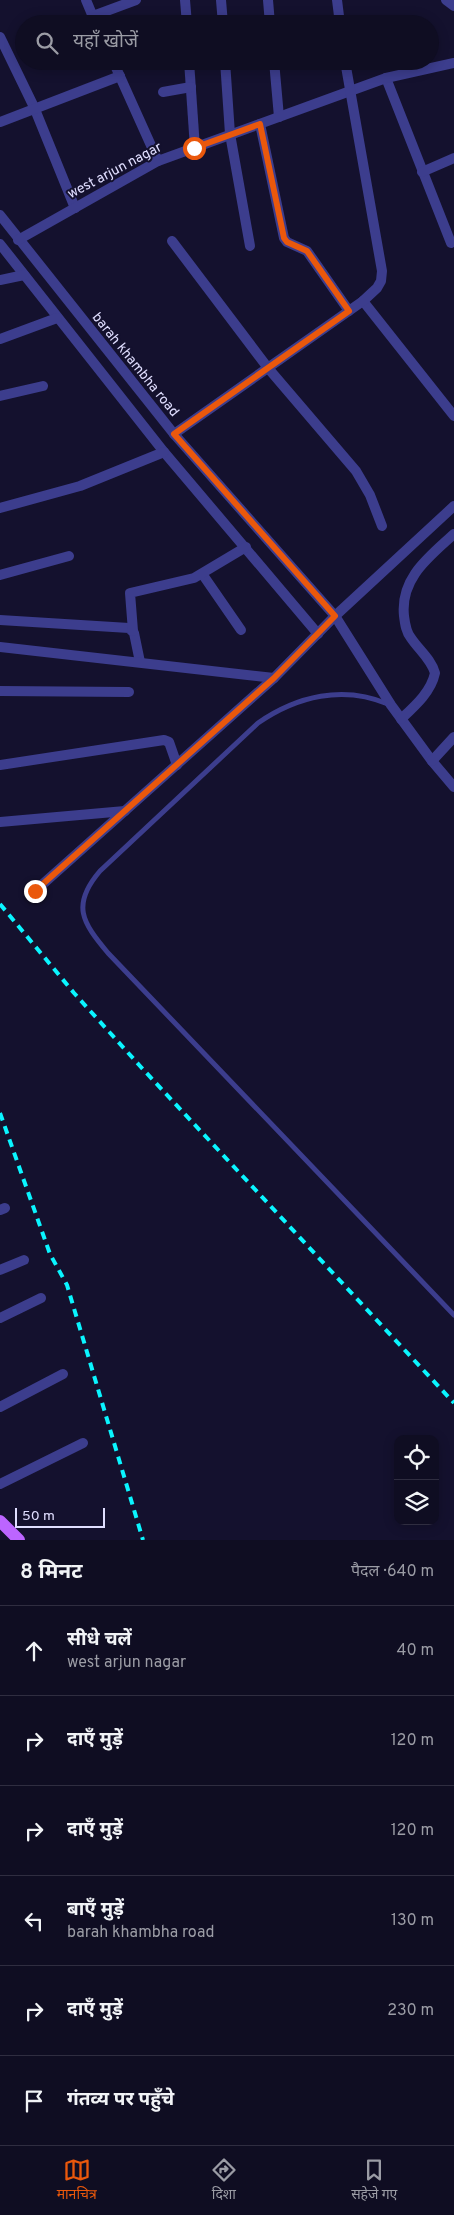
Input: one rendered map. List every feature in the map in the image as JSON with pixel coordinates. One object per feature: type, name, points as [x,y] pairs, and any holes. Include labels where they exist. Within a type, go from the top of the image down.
[{"type":"main road","points":[[0,1521],[19,1540]]},
{"type":"street","points":[[86,0],[92,15]]},
{"type":"street","points":[[104,15],[136,0]]},
{"type":"street","points":[[186,0],[187,15]]},
{"type":"street","points":[[221,0],[222,15]]},
{"type":"street","points":[[268,0],[269,15]]},
{"type":"street","points":[[337,0],[339,15]]},
{"type":"street","points":[[446,0],[454,6]]},
{"type":"street","points":[[0,37],[15,68]]},
{"type":"street","name":"west arjun nagar","points":[[439,66],[454,62]]},
{"type":"street","points":[[16,70],[34,108],[75,208]]},
{"type":"street","points":[[117,70],[158,161]]},
{"type":"street","points":[[190,70],[194,148]]},
{"type":"street","points":[[226,70],[230,134],[250,246]]},
{"type":"street","points":[[275,70],[279,117]]},
{"type":"street","points":[[174,434],[363,301],[377,288],[381,281],[382,271],[345,93],[345,70]]},
{"type":"street","name":"west arjun nagar","points":[[18,240],[158,161],[386,78],[420,70]]},
{"type":"street","points":[[0,122],[120,76]]},
{"type":"street","points":[[386,78],[451,244]]},
{"type":"street","points":[[163,92],[191,87]]},
{"type":"street","points":[[260,124],[284,238],[287,242],[307,251],[349,311]]},
{"type":"street","points":[[422,172],[454,158]]},
{"type":"street","name":"barah khambha road","points":[[0,215],[174,434],[335,616],[391,705],[432,761],[454,787]]},
{"type":"street","points":[[172,241],[268,368],[356,471],[370,495],[382,526]]},
{"type":"street","points":[[0,244],[164,452],[318,634]]},
{"type":"street","points":[[0,280],[24,275]]},
{"type":"street","points":[[363,301],[454,416]]},
{"type":"street","points":[[0,340],[58,318]]},
{"type":"street","points":[[0,396],[43,386]]},
{"type":"street","points":[[0,508],[80,486],[164,452]]},
{"type":"street","points":[[35,891],[274,678],[335,616],[454,506]]},
{"type":"street","points":[[401,719],[420,701],[430,686],[435,673],[427,658],[407,632],[403,606],[406,587],[418,569],[454,534]]},
{"type":"street","points":[[140,662],[133,631],[130,593],[203,575],[246,547]]},
{"type":"street","points":[[0,574],[69,556]]},
{"type":"street","points":[[203,575],[241,630]]},
{"type":"street","points":[[0,620],[129,628],[133,631]]},
{"type":"street","points":[[0,647],[274,678]]},
{"type":"street","points":[[0,691],[129,692]]},
{"type":"street","points":[[432,761],[454,737]]},
{"type":"street","points":[[0,765],[164,740],[169,742],[177,765]]},
{"type":"street","points":[[0,822],[125,811]]},
{"type":"street","points":[[0,1270],[24,1260]]},
{"type":"street","points":[[0,1318],[41,1298]]},
{"type":"street","points":[[0,1407],[63,1374]]},
{"type":"street","points":[[0,1484],[83,1443]]},
{"type":"lane","points":[[391,705],[354,693],[326,694],[272,714],[258,723],[100,871],[89,884],[83,896],[82,908],[89,931],[108,953],[454,1316]]},
{"type":"railway","points":[[0,904],[74,993],[140,1066],[454,1403]]},
{"type":"railway","points":[[0,1113],[50,1254],[67,1285],[143,1540]]},
{"type":"route","points":[[35,891],[274,678],[335,616],[174,434],[349,311],[307,251],[287,242],[284,238],[260,124],[194,148]]}]
